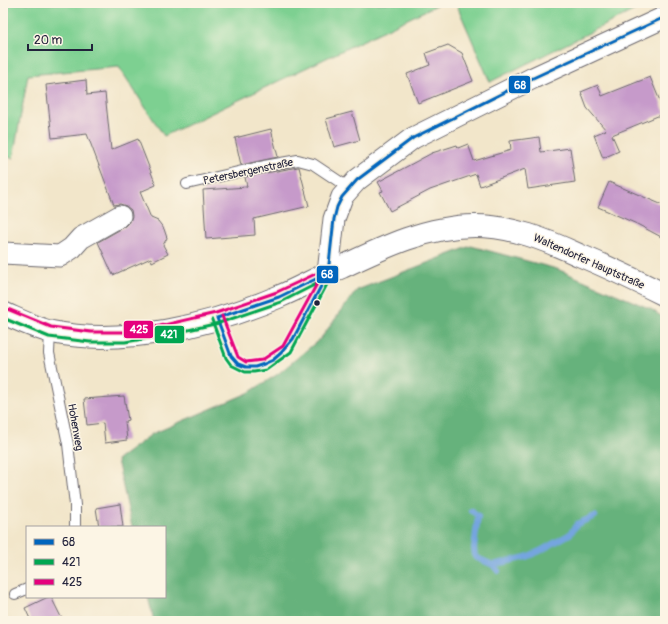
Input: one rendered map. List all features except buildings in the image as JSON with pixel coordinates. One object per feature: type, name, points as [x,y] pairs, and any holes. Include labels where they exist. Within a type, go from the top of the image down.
[{"type":"main road","name":"Waltendorfer Hauptstraße","points":[[3,313],[50,332],[91,337],[124,336],[161,331],[217,318],[279,297],[328,273],[403,240],[452,227],[476,226],[497,227],[538,238],[613,270],[665,296]]},
{"type":"street","points":[[328,273],[334,219],[342,197],[357,180],[413,138],[532,78],[665,17]]},
{"type":"street","points":[[3,253],[60,256],[72,248],[81,238],[120,216]]},
{"type":"lane","name":"Petersbergenstraße","points":[[187,184],[298,160],[313,164],[349,188]]},
{"type":"lane","points":[[217,318],[230,356],[234,361],[245,366],[254,367],[264,365],[287,349],[328,273]]},
{"type":"lane","name":"Hohenweg","points":[[50,332],[49,353],[68,444],[75,505],[75,526]]},
{"type":"lane","points":[[15,594],[26,589]]},
{"type":"green space","points":[[3,3],[441,3],[164,136],[119,67],[28,75],[13,158],[3,156]]},
{"type":"green space","points":[[456,3],[649,3],[490,82]]},
{"type":"green space","points":[[471,246],[557,269],[651,309],[665,319],[665,621],[154,621],[148,598],[166,598],[166,526],[132,526],[117,460],[152,434],[248,393],[278,374],[321,338],[357,290]]},
{"type":"waterway","points":[[471,510],[478,516],[474,548],[475,557],[493,565],[498,571]]},
{"type":"waterway","points":[[493,565],[526,557],[540,551],[570,534],[577,524],[595,516]]},
{"type":"transit line","name":"68","points":[[217,318],[231,356],[238,364],[246,367],[255,367],[273,360],[293,339],[328,273],[334,219],[337,207],[342,197],[357,180],[413,138],[533,78],[665,17]]},
{"type":"transit line","name":"425","points":[[5,308],[51,327],[91,332],[124,332],[160,326],[216,313],[277,292],[326,269]]},
{"type":"transit line","name":"425","points":[[222,316],[238,357],[246,362],[262,360],[283,346],[324,271]]},
{"type":"transit line","name":"68","points":[[217,318],[279,297],[328,273]]},
{"type":"transit line","name":"421","points":[[212,320],[226,358],[231,365],[245,372],[266,370],[291,352],[332,275]]},
{"type":"transit line","name":"421","points":[[3,318],[49,337],[90,342],[125,342],[162,336],[219,323],[281,302],[330,277]]}]
